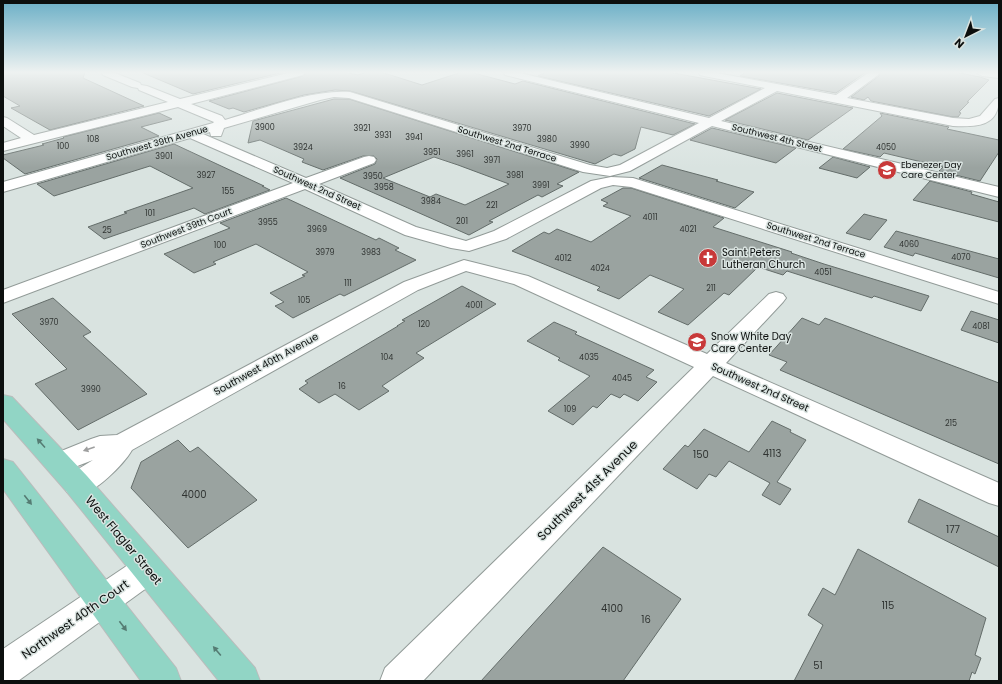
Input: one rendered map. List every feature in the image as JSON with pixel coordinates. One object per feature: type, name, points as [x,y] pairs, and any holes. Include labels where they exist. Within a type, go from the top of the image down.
[{"type":"main road","name":"West Flagler Street","points":[[3,403],[78,484],[242,681]]},
{"type":"main road","points":[[3,470],[103,599],[163,681]]},
{"type":"street","points":[[3,147],[29,137],[159,105]]},
{"type":"street","points":[[184,105],[220,121],[216,130],[216,140],[222,146]]},
{"type":"street","name":"Southwest 39th Avenue","points":[[3,187],[190,133],[294,105]]},
{"type":"street","name":"Southwest 2nd Terrace","points":[[382,105],[999,298]]},
{"type":"street","name":"Southwest 4th Street","points":[[641,105],[999,192]]},
{"type":"street","name":"Southwest 40th Avenue","points":[[411,286],[418,278],[446,256],[452,249],[476,251],[488,248],[500,236],[742,105]]},
{"type":"street","points":[[868,105],[943,120],[971,123],[983,121],[996,105]]},
{"type":"street","points":[[3,121],[29,137]]},
{"type":"street","name":"Southwest 2nd Street","points":[[190,133],[412,231],[422,232],[476,251],[521,280],[999,495]]},
{"type":"street","points":[[3,140],[29,137]]},
{"type":"street","name":"Southwest 39th Court","points":[[3,297],[369,160]]},
{"type":"street","name":"Southwest 2nd Street","points":[[412,231],[419,238],[440,250],[446,256]]},
{"type":"street","name":"Southwest 40th Avenue","points":[[59,463],[84,451],[100,446],[122,444],[411,286],[425,282],[446,272],[480,263],[476,251]]},
{"type":"street","points":[[446,256],[452,263],[466,266]]},
{"type":"street","name":"Southwest 2nd Street","points":[[466,266],[521,280]]},
{"type":"street","name":"Southwest 41st Avenue","points":[[398,681],[776,298]]},
{"type":"street","name":"Southwest 40th Avenue","points":[[78,484],[113,458],[119,451],[122,444]]},
{"type":"street","name":"Northwest 40th Court","points":[[3,670],[148,569]]},
{"type":"building","points":[[18,105],[144,106],[50,130],[11,108],[20,106]]},
{"type":"building","points":[[219,105],[269,105],[244,112],[233,108],[229,109]]},
{"type":"building","points":[[312,105],[368,105],[579,172],[557,184],[563,186],[542,197],[538,195],[489,221],[493,222],[469,235],[340,178],[375,164],[377,159],[374,156],[363,156],[323,170],[302,162],[304,159],[260,140],[248,143],[253,121]],"holes":[[[434,157],[509,184],[465,205],[436,194],[430,197],[383,178]]]},
{"type":"building","points":[[397,105],[619,105],[695,124],[673,135],[641,127],[635,149],[621,156],[614,154],[595,164]]},
{"type":"building","points":[[662,105],[730,105],[709,116]]},
{"type":"building","points":[[754,105],[837,105],[853,108],[808,140],[725,120]]},
{"type":"building","points":[[891,105],[966,105],[959,112],[961,113],[958,117]]},
{"type":"building","points":[[159,113],[172,119],[141,127],[159,136],[25,174],[3,158],[3,155],[44,145],[42,144],[64,138],[63,137]]},
{"type":"building","points":[[880,113],[949,127],[947,129],[999,140],[999,152],[980,181],[939,171],[943,167],[884,153],[880,157],[843,149],[882,116]]},
{"type":"building","points":[[712,128],[796,148],[776,163],[690,140]]},
{"type":"building","points":[[174,144],[270,190],[205,214],[194,208],[104,239],[88,227],[127,213],[124,212],[193,188],[150,166],[54,196],[37,184]]},
{"type":"building","points":[[833,157],[870,167],[857,178],[819,168]]},
{"type":"building","points":[[662,165],[718,180],[716,181],[754,192],[735,208],[639,178]]},
{"type":"building","points":[[930,181],[972,192],[971,194],[999,202],[999,222],[913,200]]},
{"type":"building","points":[[623,188],[631,188],[724,218],[713,227],[792,252],[791,253],[824,264],[929,296],[921,311],[874,296],[872,298],[787,271],[783,275],[758,267],[729,295],[724,293],[688,325],[658,312],[684,289],[650,275],[619,299],[597,290],[600,287],[512,251],[544,232],[549,234],[557,229],[591,242],[631,216],[603,206],[608,203],[601,200]]},
{"type":"building","points":[[286,198],[376,240],[379,238],[399,248],[395,250],[416,260],[344,296],[340,294],[293,318],[275,306],[284,302],[270,293],[305,276],[302,275],[308,272],[256,244],[213,262],[216,264],[194,273],[164,254],[230,228],[220,223]]},
{"type":"building","points":[[864,214],[887,220],[870,240],[846,233]]},
{"type":"building","points":[[896,231],[999,259],[999,278],[915,253],[913,256],[884,247]]},
{"type":"building","points":[[462,286],[496,304],[416,353],[424,358],[382,386],[389,391],[359,410],[335,394],[319,403],[299,389],[308,383],[305,381],[405,321],[402,320]]},
{"type":"building","points":[[53,298],[91,332],[83,336],[147,394],[78,430],[35,384],[67,369],[12,314]]},
{"type":"building","points":[[971,311],[999,320],[999,343],[961,330]]},
{"type":"building","points":[[802,318],[819,325],[825,318],[999,383],[999,464],[780,370],[787,362],[769,355]]},
{"type":"building","points":[[554,322],[577,332],[575,334],[654,370],[646,377],[657,382],[638,401],[624,394],[620,398],[611,394],[597,408],[593,406],[573,425],[548,411],[590,376],[558,360],[560,358],[527,341]]},
{"type":"building","points":[[772,421],[791,430],[790,432],[806,440],[777,482],[791,489],[780,505],[762,495],[770,483],[729,461],[716,477],[709,474],[697,489],[663,469],[685,445],[688,447],[704,429],[749,452]]},
{"type":"building","points":[[178,440],[190,452],[198,447],[257,500],[188,548],[131,488],[141,462]]},
{"type":"building","points":[[919,499],[999,537],[999,567],[908,522]]},
{"type":"building","points":[[603,547],[681,599],[623,681],[481,681]]},
{"type":"building","points":[[858,549],[986,618],[975,655],[981,658],[975,674],[972,672],[969,681],[794,681],[823,625],[808,615],[823,588],[835,595]]},
{"type":"place","name":"Ebenezer Day Care Center","points":[[887,170]]},
{"type":"place","name":"Saint Peters Lutheran Church","points":[[708,258]]},
{"type":"place","name":"Snow White Day Care Center","points":[[697,342]]}]
